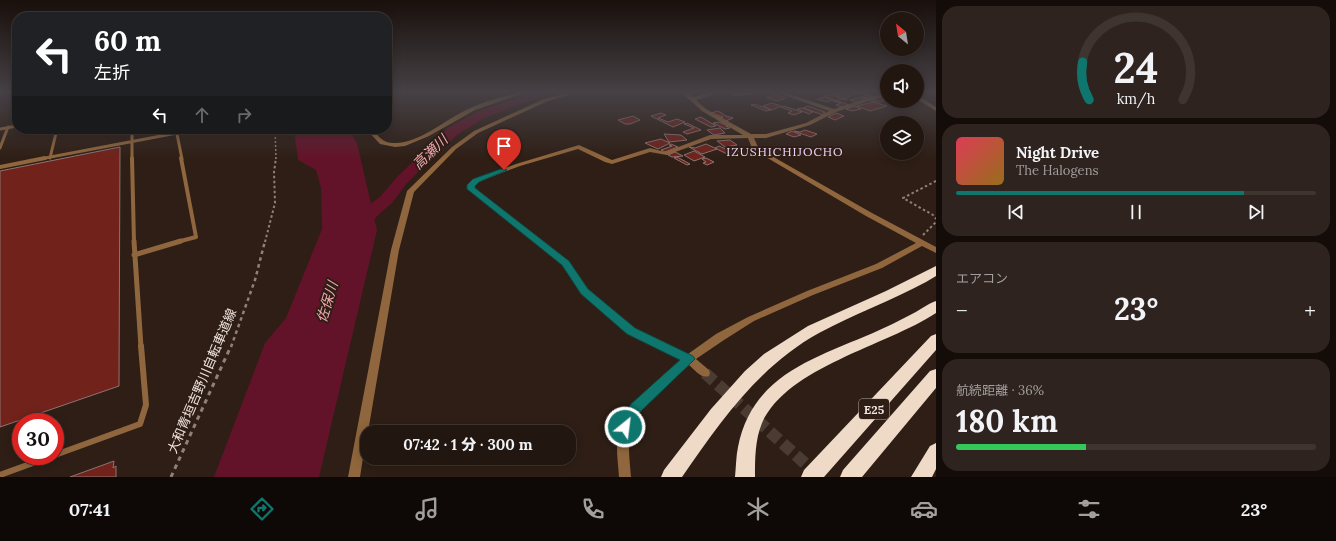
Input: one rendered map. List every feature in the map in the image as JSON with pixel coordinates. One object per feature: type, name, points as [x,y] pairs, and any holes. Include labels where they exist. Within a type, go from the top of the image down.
[{"type":"highway","points":[[671,477],[687,454],[743,383],[768,359],[791,342],[814,329],[900,291],[936,270]]},
{"type":"highway","points":[[745,477],[745,461],[748,438],[755,418],[766,401],[779,387],[796,374],[816,363],[898,328],[936,306]]},
{"type":"highway","name":"E25","points":[[811,477],[936,340]]},
{"type":"highway","name":"E25","points":[[850,477],[936,376]]},
{"type":"highway","points":[[921,477],[936,452]]},
{"type":"street","points":[[374,134],[385,144],[408,142],[422,138],[458,115]]},
{"type":"street","points":[[354,477],[395,250],[411,191],[454,148],[476,132],[513,115]]},
{"type":"street","points":[[713,115],[751,137],[755,148],[761,152],[853,207],[936,250]]},
{"type":"street","points":[[705,374],[689,359],[631,331],[585,292],[565,263],[471,189],[471,185],[476,181],[518,165],[579,147],[612,162],[650,150],[666,154],[710,137],[766,136],[808,124],[825,115]]},
{"type":"street","points":[[625,477],[623,450],[625,427],[636,408],[689,359],[720,337],[751,319],[803,296],[879,266],[922,243]]},
{"type":"lane","points":[[0,148],[8,127]]},
{"type":"lane","points":[[0,129],[12,127]]},
{"type":"lane","points":[[50,158],[56,134]]},
{"type":"lane","points":[[64,452],[140,424],[146,405],[134,255],[132,134]]},
{"type":"lane","points":[[0,167],[133,142],[164,134]]},
{"type":"lane","points":[[134,255],[196,237],[177,134]]},
{"type":"lane","points":[[0,475],[28,465]]},
{"type":"path","name":"大和青垣吉野川自転車道線","points":[[171,477],[231,346],[255,280],[275,203],[274,172],[277,153],[275,134]]},
{"type":"path","points":[[922,243],[922,236],[936,220],[933,215],[904,200],[903,198],[936,181]]},
{"type":"water","name":"佐保川","points":[[295,134],[352,134],[357,143],[377,230],[319,477],[214,477],[265,343],[286,318],[322,229],[321,188],[316,170],[298,160]]},
{"type":"building","points":[[665,115],[658,118],[668,122],[677,119],[685,122],[673,127],[651,116]]},
{"type":"building","points":[[718,115],[725,115],[733,118],[726,121],[719,118],[723,117]]},
{"type":"building","points":[[831,115],[844,116],[835,120],[828,117]]},
{"type":"building","points":[[633,116],[640,120],[630,124],[625,124],[618,120]]},
{"type":"building","points":[[701,117],[716,126],[711,127],[695,119]]},
{"type":"building","points":[[719,122],[730,128],[725,129],[713,123]]},
{"type":"building","points":[[687,123],[701,130],[687,134],[683,132],[694,128],[684,124]]},
{"type":"building","points":[[720,128],[725,133],[714,135],[707,130]]},
{"type":"building","points":[[805,130],[817,134],[811,137],[794,131],[800,132]]},
{"type":"building","points":[[792,131],[801,135],[794,137],[786,134]]},
{"type":"building","points":[[664,134],[681,135],[687,140],[669,142]]},
{"type":"building","points":[[661,139],[670,143],[658,149],[645,143]]},
{"type":"building","points":[[730,140],[737,145],[725,147],[717,141]]},
{"type":"building","points":[[671,144],[678,147],[665,152],[661,150],[672,146],[669,145]]},
{"type":"building","points":[[706,144],[717,149],[702,154],[689,147],[695,148]]},
{"type":"building","points":[[719,146],[733,153],[729,155],[715,148]]},
{"type":"building","points":[[120,147],[119,386],[41,413],[12,413],[12,423],[0,427],[0,171]]},
{"type":"building","points":[[740,147],[744,150],[733,152],[731,150],[731,149]]},
{"type":"building","points":[[694,151],[705,157],[694,161],[684,155]]},
{"type":"building","points":[[675,152],[683,156],[672,157],[668,155]]},
{"type":"building","points":[[677,157],[690,164],[687,165],[674,158]]},
{"type":"building","points":[[706,158],[714,162],[707,165],[703,163],[706,162],[702,159]]},
{"type":"building","points":[[114,461],[113,468],[116,466],[116,477],[70,477]]},
{"type":"waterway","name":"高瀬川","points":[[357,228],[373,210],[386,200],[402,180],[453,131],[481,115]]},
{"type":"tunnel","points":[[705,373],[820,477]]},
{"type":"district","name":"IZUSHICHIJOCHO","points":[[785,151]]},
{"type":"route","points":[[504,170],[476,181],[471,185],[471,189],[538,240],[565,263],[585,292],[631,331],[640,337],[689,359],[636,408],[625,427]]}]
